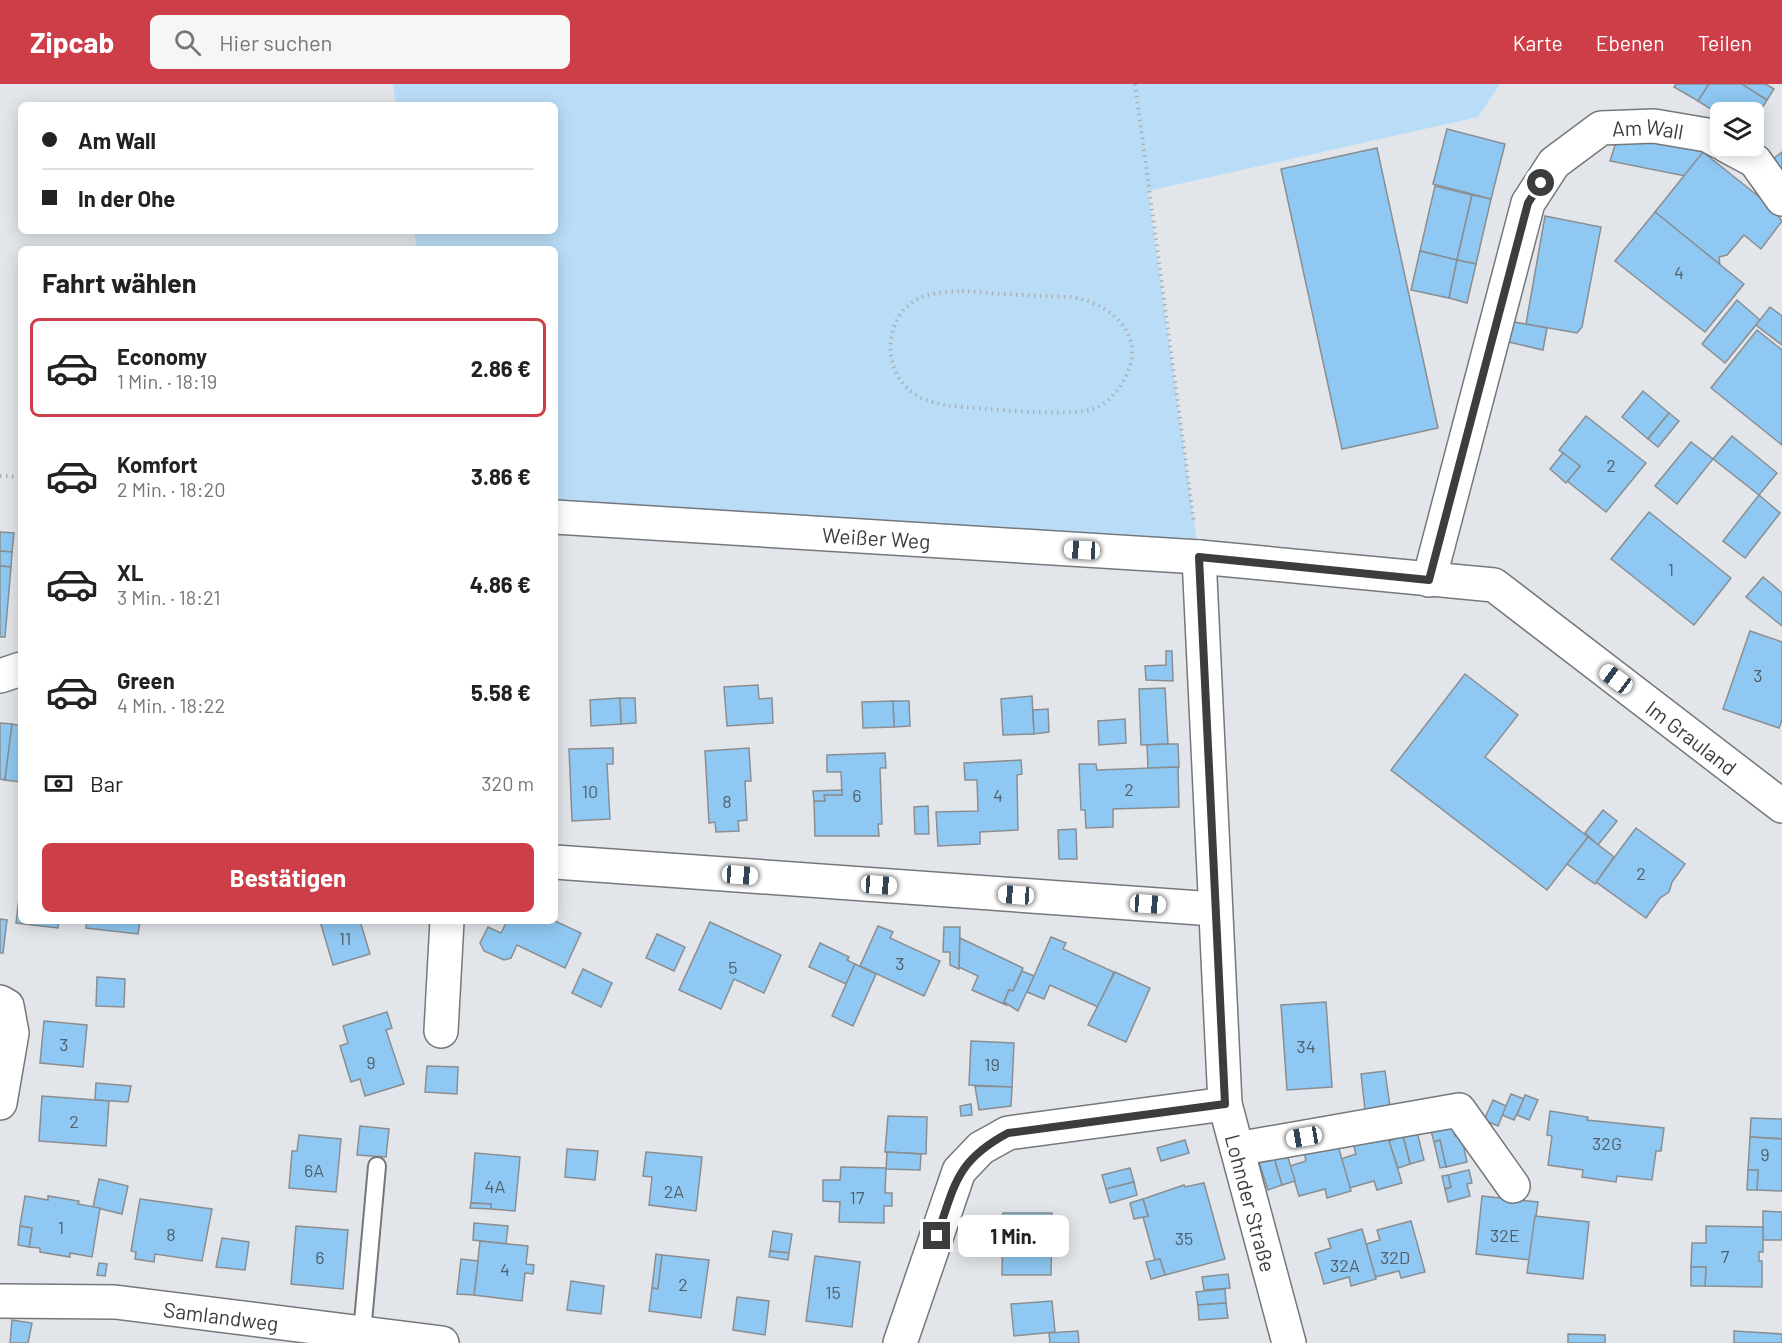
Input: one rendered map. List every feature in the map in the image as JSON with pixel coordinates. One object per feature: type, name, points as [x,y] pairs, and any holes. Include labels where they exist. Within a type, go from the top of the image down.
[{"type":"street","name":"Am Wall","points":[[1429,580],[1528,203],[1554,163],[1601,128],[1654,126],[1710,137]]},
{"type":"street","points":[[1746,156],[1755,161],[1782,199]]},
{"type":"street","name":"Weißer Weg","points":[[558,517],[1199,557]]},
{"type":"street","name":"Im Grauland","points":[[1199,557],[1494,585],[1782,806]]},
{"type":"street","name":"Lohnder Straße","points":[[1199,557],[1225,1104],[1289,1343]]},
{"type":"street","points":[[0,676],[18,670]]},
{"type":"street","points":[[558,862],[1214,909]]},
{"type":"street","points":[[441,1031],[447,924]]},
{"type":"street","points":[[0,1002],[7,1006],[12,1033],[0,1103]]},
{"type":"street","points":[[900,1343],[959,1171],[981,1148],[1008,1133],[1225,1104]]},
{"type":"street","points":[[1237,1149],[1459,1110],[1513,1186]]},
{"type":"street","name":"Samlandweg","points":[[3,1296],[115,1302],[348,1335],[442,1343]]},
{"type":"lane","points":[[348,1335],[377,1166]]},
{"type":"path","points":[[1136,84],[1199,557]]},
{"type":"path","points":[[962,291],[1080,299],[1106,309],[1122,321],[1130,338],[1133,358],[1119,388],[1107,401],[1092,409],[1071,412],[948,406],[928,401],[912,393],[893,367],[891,333],[899,313],[914,300],[936,293],[962,291]]},
{"type":"path","points":[[0,476],[18,477]]},
{"type":"shaded area","points":[[393,84],[1500,84],[1478,117],[1148,191],[1199,557],[558,517],[558,246],[416,246],[414,234],[558,234],[558,102],[396,102]]},
{"type":"building","points":[[1676,84],[1709,84],[1698,101],[1674,87]]},
{"type":"building","points":[[1709,84],[1742,84],[1767,100],[1764,105],[1764,102],[1710,102],[1710,109],[1698,101]]},
{"type":"building","points":[[1742,84],[1766,84],[1774,89],[1767,100]]},
{"type":"building","points":[[1447,129],[1505,144],[1491,199],[1433,184]]},
{"type":"building","points":[[1625,135],[1704,151],[1685,176],[1610,161],[1617,139]]},
{"type":"building","points":[[1377,148],[1438,428],[1342,449],[1281,169]]},
{"type":"building","points":[[1703,152],[1768,204],[1782,221],[1761,249],[1744,235],[1727,255],[1719,257],[1720,265],[1655,212]]},
{"type":"building","points":[[1782,152],[1782,170],[1773,159]]},
{"type":"building","points":[[1435,186],[1472,195],[1457,260],[1420,251]]},
{"type":"building","points":[[1472,195],[1491,199],[1476,264],[1457,260]]},
{"type":"building","points":[[1655,212],[1744,284],[1705,332],[1615,261]]},
{"type":"building","points":[[1545,216],[1601,227],[1582,327],[1577,333],[1526,324]]},
{"type":"building","points":[[1420,251],[1457,260],[1449,298],[1411,290]]},
{"type":"building","points":[[1457,260],[1476,264],[1467,303],[1449,298]]},
{"type":"building","points":[[1737,300],[1760,320],[1725,363],[1702,344]]},
{"type":"building","points":[[1770,307],[1782,316],[1782,345],[1756,325]]},
{"type":"building","points":[[1509,321],[1547,328],[1543,350],[1504,341]]},
{"type":"building","points":[[1757,330],[1782,350],[1782,445],[1711,388]]},
{"type":"building","points":[[1643,391],[1669,413],[1648,439],[1622,417]]},
{"type":"building","points":[[1669,413],[1679,421],[1658,447],[1648,439]]},
{"type":"building","points":[[1586,416],[1646,463],[1606,512],[1567,481],[1580,466],[1559,450]]},
{"type":"building","points":[[1732,436],[1777,473],[1759,495],[1713,459]]},
{"type":"building","points":[[1691,442],[1713,459],[1677,504],[1655,486]]},
{"type":"building","points":[[1563,453],[1580,466],[1566,483],[1550,469]]},
{"type":"building","points":[[1759,495],[1780,513],[1745,558],[1723,541]]},
{"type":"building","points":[[1649,512],[1731,578],[1694,625],[1611,559]]},
{"type":"building","points":[[0,532],[14,533],[12,552],[0,551]]},
{"type":"building","points":[[0,551],[12,552],[11,567],[0,566]]},
{"type":"building","points":[[0,566],[11,567],[5,637],[0,637]]},
{"type":"building","points":[[1763,577],[1782,593],[1782,626],[1746,597]]},
{"type":"building","points":[[1750,631],[1782,642],[1782,720],[1779,728],[1723,709]]},
{"type":"building","points":[[1166,651],[1172,651],[1173,681],[1146,680],[1145,666],[1166,665]]},
{"type":"building","points":[[1465,674],[1518,715],[1485,757],[1588,837],[1547,890],[1391,770]]},
{"type":"building","points":[[758,685],[759,699],[772,698],[773,723],[727,726],[724,687]]},
{"type":"building","points":[[1165,688],[1168,744],[1141,745],[1139,689]]},
{"type":"building","points":[[1032,696],[1034,734],[1003,735],[1001,699]]},
{"type":"building","points":[[620,698],[635,698],[636,723],[621,724]]},
{"type":"building","points":[[620,698],[621,724],[591,726],[590,700]]},
{"type":"building","points":[[893,701],[909,701],[910,726],[894,727]]},
{"type":"building","points":[[893,701],[894,727],[863,728],[862,702]]},
{"type":"building","points":[[1048,709],[1049,732],[1034,734],[1033,710]]},
{"type":"building","points":[[1125,719],[1126,743],[1099,745],[1098,721]]},
{"type":"building","points":[[0,723],[12,724],[5,780],[0,779]]},
{"type":"building","points":[[12,724],[18,725],[18,782],[5,780]]},
{"type":"building","points":[[1178,744],[1179,767],[1148,768],[1147,745]]},
{"type":"building","points":[[613,748],[613,764],[607,764],[610,819],[572,821],[569,749]]},
{"type":"building","points":[[749,748],[751,781],[745,781],[747,820],[738,821],[739,831],[716,832],[715,822],[709,823],[705,751]]},
{"type":"building","points":[[885,753],[886,768],[880,768],[882,824],[878,824],[879,836],[815,836],[814,801],[825,801],[824,795],[842,795],[841,772],[827,772],[827,755]]},
{"type":"building","points":[[1021,760],[1022,774],[1017,775],[1018,830],[980,832],[980,844],[938,846],[936,812],[978,811],[977,780],[965,780],[964,763]]},
{"type":"building","points":[[1079,764],[1096,764],[1097,770],[1178,767],[1179,807],[1113,809],[1113,827],[1086,828],[1085,810],[1081,810]]},
{"type":"building","points":[[842,790],[842,795],[824,795],[825,801],[814,801],[813,791]]},
{"type":"building","points":[[928,806],[929,834],[915,834],[914,807]]},
{"type":"building","points":[[1603,810],[1617,821],[1598,845],[1585,833]]},
{"type":"building","points":[[1636,828],[1685,864],[1672,882],[1669,892],[1660,898],[1646,918],[1596,882]]},
{"type":"building","points":[[1076,829],[1077,859],[1059,859],[1058,830]]},
{"type":"building","points":[[1588,837],[1614,857],[1595,884],[1567,864]]},
{"type":"building","points":[[0,919],[7,920],[3,953],[0,953]]},
{"type":"building","points":[[558,922],[581,933],[565,968],[517,945],[511,958],[504,960],[484,951],[480,943],[488,927],[501,933],[506,924]]},
{"type":"building","points":[[710,922],[781,955],[764,993],[734,979],[721,1009],[679,990]]},
{"type":"building","points":[[24,924],[59,924],[58,928]]},
{"type":"building","points":[[87,924],[140,924],[138,934],[86,928]]},
{"type":"building","points":[[321,924],[361,924],[370,954],[333,965]]},
{"type":"building","points":[[878,926],[893,932],[890,938],[940,961],[924,996],[860,966]]},
{"type":"building","points":[[944,927],[960,927],[959,969],[950,965],[950,952],[943,952]]},
{"type":"building","points":[[657,934],[685,947],[674,971],[646,958]]},
{"type":"building","points":[[1051,937],[1066,943],[1063,949],[1114,972],[1098,1007],[1050,985],[1044,999],[1027,992]]},
{"type":"building","points":[[960,938],[1023,968],[1013,991],[1009,990],[1004,1002],[1006,1005],[972,990],[978,976],[959,967]]},
{"type":"building","points":[[820,943],[849,957],[847,960],[855,964],[846,984],[809,967]]},
{"type":"building","points":[[855,964],[876,974],[853,1026],[832,1016]]},
{"type":"building","points":[[583,969],[612,983],[601,1007],[572,993]]},
{"type":"building","points":[[1022,971],[1034,976],[1018,1011],[1004,1002],[1009,990],[1013,991]]},
{"type":"building","points":[[1115,972],[1150,988],[1126,1042],[1088,1025]]},
{"type":"building","points":[[97,977],[125,979],[124,1007],[96,1006]]},
{"type":"building","points":[[1326,1002],[1332,1087],[1287,1090],[1281,1005]]},
{"type":"building","points":[[387,1012],[392,1028],[386,1030],[404,1084],[365,1096],[360,1079],[351,1082],[340,1046],[348,1043],[343,1026]]},
{"type":"building","points":[[44,1021],[87,1025],[83,1067],[40,1063]]},
{"type":"building","points":[[971,1041],[1014,1043],[1012,1087],[969,1085]]},
{"type":"building","points":[[427,1066],[458,1067],[457,1094],[425,1092]]},
{"type":"building","points":[[1385,1071],[1390,1107],[1365,1110],[1361,1074]]},
{"type":"building","points":[[96,1083],[131,1086],[128,1102],[95,1100]]},
{"type":"building","points":[[975,1086],[1012,1087],[1011,1106],[979,1110]]},
{"type":"building","points":[[1511,1094],[1524,1099],[1514,1120],[1502,1115]]},
{"type":"building","points":[[1525,1095],[1538,1100],[1529,1120],[1517,1115]]},
{"type":"building","points":[[42,1096],[109,1101],[106,1146],[39,1141]]},
{"type":"building","points":[[1493,1100],[1506,1106],[1498,1126],[1484,1120]]},
{"type":"building","points":[[971,1104],[972,1115],[961,1116],[960,1106]]},
{"type":"building","points":[[1550,1111],[1588,1117],[1587,1120],[1664,1128],[1661,1151],[1656,1151],[1652,1180],[1617,1176],[1616,1182],[1582,1177],[1583,1170],[1548,1165],[1552,1136],[1547,1135]]},
{"type":"building","points":[[888,1116],[927,1117],[926,1154],[885,1152]]},
{"type":"building","points":[[1751,1118],[1782,1119],[1782,1139],[1750,1137]]},
{"type":"building","points":[[1452,1122],[1455,1136],[1461,1135],[1467,1162],[1446,1167],[1440,1140],[1434,1142],[1430,1127]]},
{"type":"building","points":[[360,1126],[389,1129],[386,1157],[357,1155]]},
{"type":"building","points":[[1417,1132],[1424,1160],[1410,1164],[1403,1136]]},
{"type":"building","points":[[1387,1133],[1402,1183],[1377,1190],[1374,1181],[1349,1188],[1341,1159],[1356,1154],[1353,1143]]},
{"type":"building","points":[[299,1135],[341,1139],[336,1192],[289,1188],[292,1151],[297,1151]]},
{"type":"building","points":[[1403,1136],[1410,1164],[1398,1168],[1389,1141]]},
{"type":"building","points":[[1750,1137],[1782,1139],[1782,1191],[1757,1190],[1758,1170],[1748,1170]]},
{"type":"building","points":[[1185,1140],[1189,1153],[1161,1161],[1157,1148]]},
{"type":"building","points":[[1440,1140],[1446,1167],[1440,1168],[1434,1142]]},
{"type":"building","points":[[1337,1142],[1351,1191],[1327,1198],[1325,1189],[1299,1196],[1290,1166],[1306,1161],[1304,1151]]},
{"type":"building","points":[[567,1149],[598,1151],[595,1180],[565,1177]]},
{"type":"building","points":[[646,1152],[702,1157],[696,1211],[649,1205],[652,1177],[643,1176]]},
{"type":"building","points":[[887,1152],[921,1154],[920,1170],[886,1169]]},
{"type":"building","points":[[475,1153],[520,1157],[515,1211],[491,1209],[491,1204],[471,1203]]},
{"type":"building","points":[[1287,1154],[1295,1181],[1282,1185],[1274,1158]]},
{"type":"building","points":[[1274,1158],[1282,1185],[1268,1190],[1259,1162]]},
{"type":"building","points":[[841,1167],[886,1168],[885,1193],[892,1193],[892,1206],[884,1206],[884,1223],[839,1222],[840,1202],[823,1201],[823,1180],[840,1180]]},
{"type":"building","points":[[1130,1168],[1134,1182],[1106,1189],[1102,1175]]},
{"type":"building","points":[[1469,1170],[1472,1183],[1467,1184],[1470,1196],[1448,1202],[1445,1189],[1451,1187],[1448,1175]]},
{"type":"building","points":[[1748,1170],[1758,1170],[1757,1190],[1747,1190]]},
{"type":"building","points":[[1448,1175],[1451,1187],[1445,1189],[1442,1176]]},
{"type":"building","points":[[99,1179],[128,1186],[122,1214],[93,1207]]},
{"type":"building","points":[[1134,1182],[1137,1195],[1110,1203],[1106,1189]]},
{"type":"building","points":[[1204,1183],[1225,1259],[1165,1275],[1160,1259],[1155,1260],[1143,1217],[1148,1216],[1143,1199],[1184,1185],[1185,1187]]},
{"type":"building","points":[[25,1196],[48,1200],[48,1196],[79,1201],[78,1204],[100,1208],[92,1257],[70,1253],[70,1257],[40,1252],[40,1248],[29,1247],[32,1228],[20,1226]]},
{"type":"building","points":[[1482,1196],[1538,1202],[1530,1260],[1476,1254]]},
{"type":"building","points":[[140,1199],[212,1209],[202,1261],[155,1254],[154,1262],[135,1259],[136,1252],[131,1251]]},
{"type":"building","points":[[1143,1199],[1148,1216],[1134,1219],[1130,1203]]},
{"type":"building","points":[[471,1203],[491,1204],[491,1209],[470,1208]]},
{"type":"building","points":[[1763,1211],[1782,1212],[1782,1240],[1763,1240]]},
{"type":"building","points":[[1003,1213],[1052,1213],[1051,1275],[1002,1275]]},
{"type":"building","points":[[1535,1216],[1589,1222],[1583,1279],[1527,1273]]},
{"type":"building","points":[[1411,1221],[1425,1272],[1401,1278],[1399,1271],[1375,1277],[1366,1244],[1380,1240],[1377,1230]]},
{"type":"building","points":[[474,1223],[508,1226],[506,1244],[473,1240]]},
{"type":"building","points":[[20,1226],[32,1228],[29,1247],[18,1245]]},
{"type":"building","points":[[296,1226],[348,1230],[343,1289],[291,1284]]},
{"type":"building","points":[[1706,1226],[1763,1227],[1763,1252],[1759,1252],[1759,1261],[1762,1261],[1762,1287],[1705,1286],[1706,1267],[1691,1267],[1692,1243],[1706,1243]]},
{"type":"building","points":[[1362,1229],[1376,1279],[1351,1286],[1349,1277],[1324,1284],[1315,1253],[1331,1248],[1328,1239]]},
{"type":"building","points":[[773,1231],[792,1234],[789,1253],[770,1251]]},
{"type":"building","points":[[222,1238],[249,1242],[245,1270],[216,1267]]},
{"type":"building","points":[[480,1241],[528,1246],[526,1264],[534,1265],[533,1274],[525,1273],[522,1301],[474,1295]]},
{"type":"building","points":[[770,1251],[789,1253],[788,1260],[769,1257]]},
{"type":"building","points":[[656,1254],[662,1255],[658,1289],[652,1288]]},
{"type":"building","points":[[662,1255],[709,1260],[701,1318],[649,1311],[652,1288],[658,1289]]},
{"type":"building","points":[[815,1256],[860,1262],[852,1327],[806,1321]]},
{"type":"building","points":[[461,1259],[478,1261],[474,1295],[457,1294]]},
{"type":"building","points":[[1160,1259],[1165,1275],[1151,1279],[1146,1262]]},
{"type":"building","points":[[99,1263],[107,1264],[105,1276],[97,1275]]},
{"type":"building","points":[[1691,1267],[1706,1267],[1705,1286],[1691,1286]]},
{"type":"building","points":[[1228,1274],[1230,1288],[1204,1290],[1202,1277]]},
{"type":"building","points":[[571,1281],[604,1286],[601,1314],[567,1310]]},
{"type":"building","points":[[1225,1289],[1226,1303],[1198,1305],[1196,1292]]},
{"type":"building","points":[[737,1297],[769,1301],[765,1335],[733,1330]]},
{"type":"building","points":[[1052,1301],[1055,1332],[1014,1336],[1011,1304]]},
{"type":"building","points":[[1226,1303],[1228,1318],[1199,1320],[1198,1305]]},
{"type":"building","points":[[12,1320],[32,1323],[28,1343],[10,1343]]},
{"type":"building","points":[[1078,1331],[1079,1343],[1050,1343],[1049,1333]]},
{"type":"building","points":[[1734,1331],[1782,1334],[1782,1343],[1734,1343]]},
{"type":"building","points":[[1568,1334],[1605,1335],[1605,1343],[1568,1343]]},
{"type":"route","points":[[937,1236],[959,1171],[981,1148],[1008,1133],[1225,1104],[1199,557],[1429,580],[1528,203],[1541,183]]}]
